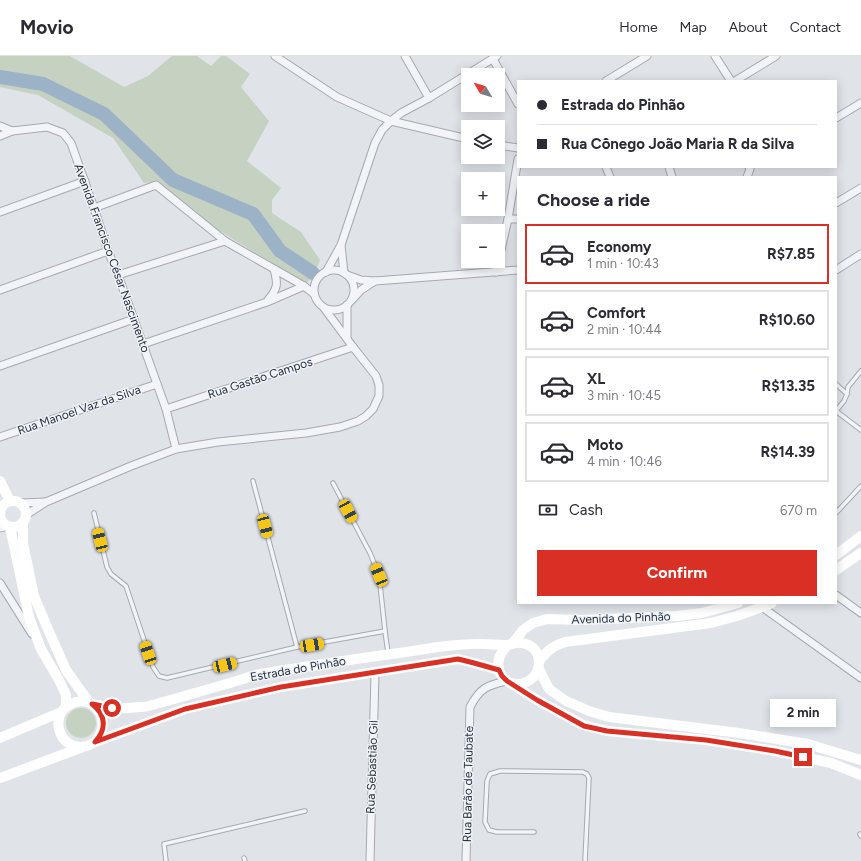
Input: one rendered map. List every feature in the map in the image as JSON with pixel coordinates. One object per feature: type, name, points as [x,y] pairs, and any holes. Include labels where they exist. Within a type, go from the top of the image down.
[{"type":"street","points":[[275,56],[337,97],[391,121],[461,137]]},
{"type":"street","points":[[404,56],[429,98]]},
{"type":"street","points":[[608,80],[647,56]]},
{"type":"street","points":[[715,56],[730,80]]},
{"type":"street","points":[[737,80],[776,56]]},
{"type":"street","points":[[6,527],[19,525],[24,518],[46,502],[131,466],[176,449],[218,442],[306,433],[340,427],[358,421],[366,416],[373,409],[379,396],[379,386],[376,376],[324,308],[316,300],[314,287],[321,276],[326,272],[341,245],[375,143],[382,130],[401,113],[429,98],[495,57],[517,102]]},
{"type":"street","points":[[837,117],[861,103]]},
{"type":"street","name":"Avenida Francisco César Nascimento","points":[[0,126],[12,131],[47,127],[63,133],[71,143],[108,251],[166,409],[176,449]]},
{"type":"street","points":[[0,136],[12,131]]},
{"type":"street","points":[[505,146],[517,148]]},
{"type":"street","points":[[496,272],[508,219],[517,165]]},
{"type":"street","points":[[0,212],[85,181]]},
{"type":"street","points":[[94,208],[156,185],[225,241],[304,286],[314,294]]},
{"type":"street","points":[[837,202],[861,188]]},
{"type":"street","points":[[508,219],[517,219]]},
{"type":"street","points":[[118,275],[225,241]]},
{"type":"street","points":[[341,245],[346,274],[353,284],[354,290],[349,303],[347,338]]},
{"type":"street","points":[[0,290],[108,251]]},
{"type":"street","points":[[837,269],[861,254]]},
{"type":"street","points":[[267,302],[276,291],[277,281],[274,269]]},
{"type":"street","points":[[326,272],[337,271],[361,280],[375,281],[517,270]]},
{"type":"street","points":[[324,308],[330,310],[342,309],[361,290],[375,281]]},
{"type":"street","points":[[143,344],[267,302],[304,286]]},
{"type":"street","points":[[0,366],[134,319]]},
{"type":"street","name":"Rua Gastão Campos","points":[[166,409],[353,347]]},
{"type":"street","name":"Rua Manoel Vaz da Silva","points":[[0,437],[157,384]]},
{"type":"street","points":[[0,481],[15,502],[24,508],[23,543],[34,596],[47,627],[66,670],[90,703],[101,715],[103,722],[100,736],[91,744],[81,747],[74,746],[68,743],[59,732],[59,719],[64,709],[66,694],[41,649],[0,583]]},
{"type":"street","points":[[41,649],[28,617],[6,527],[0,512],[5,504],[15,502],[46,502]]},
{"type":"street","points":[[837,554],[861,536]]},
{"type":"street","points":[[837,569],[861,553]]},
{"type":"street","points":[[837,596],[861,613]]},
{"type":"street","name":"Avenida do Pinhão","points":[[510,645],[523,630],[533,623],[546,619],[581,620],[677,616],[702,613],[734,604]]},
{"type":"street","points":[[509,682],[518,684],[531,680],[536,675],[544,655],[554,646],[565,642],[711,623],[737,616],[770,604]]},
{"type":"street","points":[[762,607],[861,678]]},
{"type":"street","points":[[861,760],[808,744],[739,733],[609,717],[589,711],[566,701],[549,689],[539,665],[538,654],[534,648],[528,644],[521,642],[510,645],[502,650],[499,656],[499,670],[502,676],[509,682],[537,700],[584,726],[607,731],[706,740],[775,751],[831,763],[861,775]]},
{"type":"street","name":"Estrada do Pinhão","points":[[90,703],[112,708],[141,707],[173,700],[256,675],[447,646],[484,644],[510,645]]},
{"type":"street","name":"Estrada do Pinhão","points":[[0,778],[185,709],[281,687],[458,659],[499,670]]},
{"type":"street","name":"Rua Sebastião Gil","points":[[370,861],[375,673]]},
{"type":"street","name":"Rua Barão de Taubate","points":[[466,861],[470,707],[475,696],[481,690],[492,684],[509,682]]},
{"type":"street","points":[[1,735],[64,709],[75,702],[90,703]]},
{"type":"lane","points":[[837,410],[844,401],[848,387],[861,371]]},
{"type":"lane","points":[[837,385],[847,394]]},
{"type":"lane","points":[[837,412],[861,430]]},
{"type":"lane","points":[[253,481],[297,647]]},
{"type":"lane","points":[[333,483],[370,553],[379,575],[389,654]]},
{"type":"lane","points":[[837,512],[861,486]]},
{"type":"lane","points":[[94,513],[107,567],[111,574],[126,586],[153,667],[159,676],[167,678],[297,647],[385,631]]},
{"type":"lane","points":[[534,832],[497,832],[489,830],[485,822],[487,781],[490,774],[500,771],[583,772],[587,774],[589,778],[585,861]]},
{"type":"lane","points":[[166,861],[164,844],[305,811]]},
{"type":"green space","points":[[0,56],[70,56],[124,87],[148,76],[172,56],[197,56],[211,66],[221,56],[226,56],[250,74],[241,87],[269,121],[247,161],[281,188],[272,200],[272,213],[301,232],[320,260],[315,273],[306,284],[215,228],[156,182],[144,183],[113,138],[38,95],[0,87]]},
{"type":"green space","points":[[81,708],[92,712],[96,723],[92,734],[81,738],[70,734],[66,723],[70,712]]},
{"type":"waterway","points":[[0,77],[43,84],[104,114],[173,180],[253,214],[280,251],[313,273]]},
{"type":"route","points":[[112,708],[92,704],[101,715],[103,722],[100,736],[95,742],[185,709],[281,687],[458,659],[499,670],[502,676],[510,683],[584,726],[607,731],[706,740],[803,757]]}]
